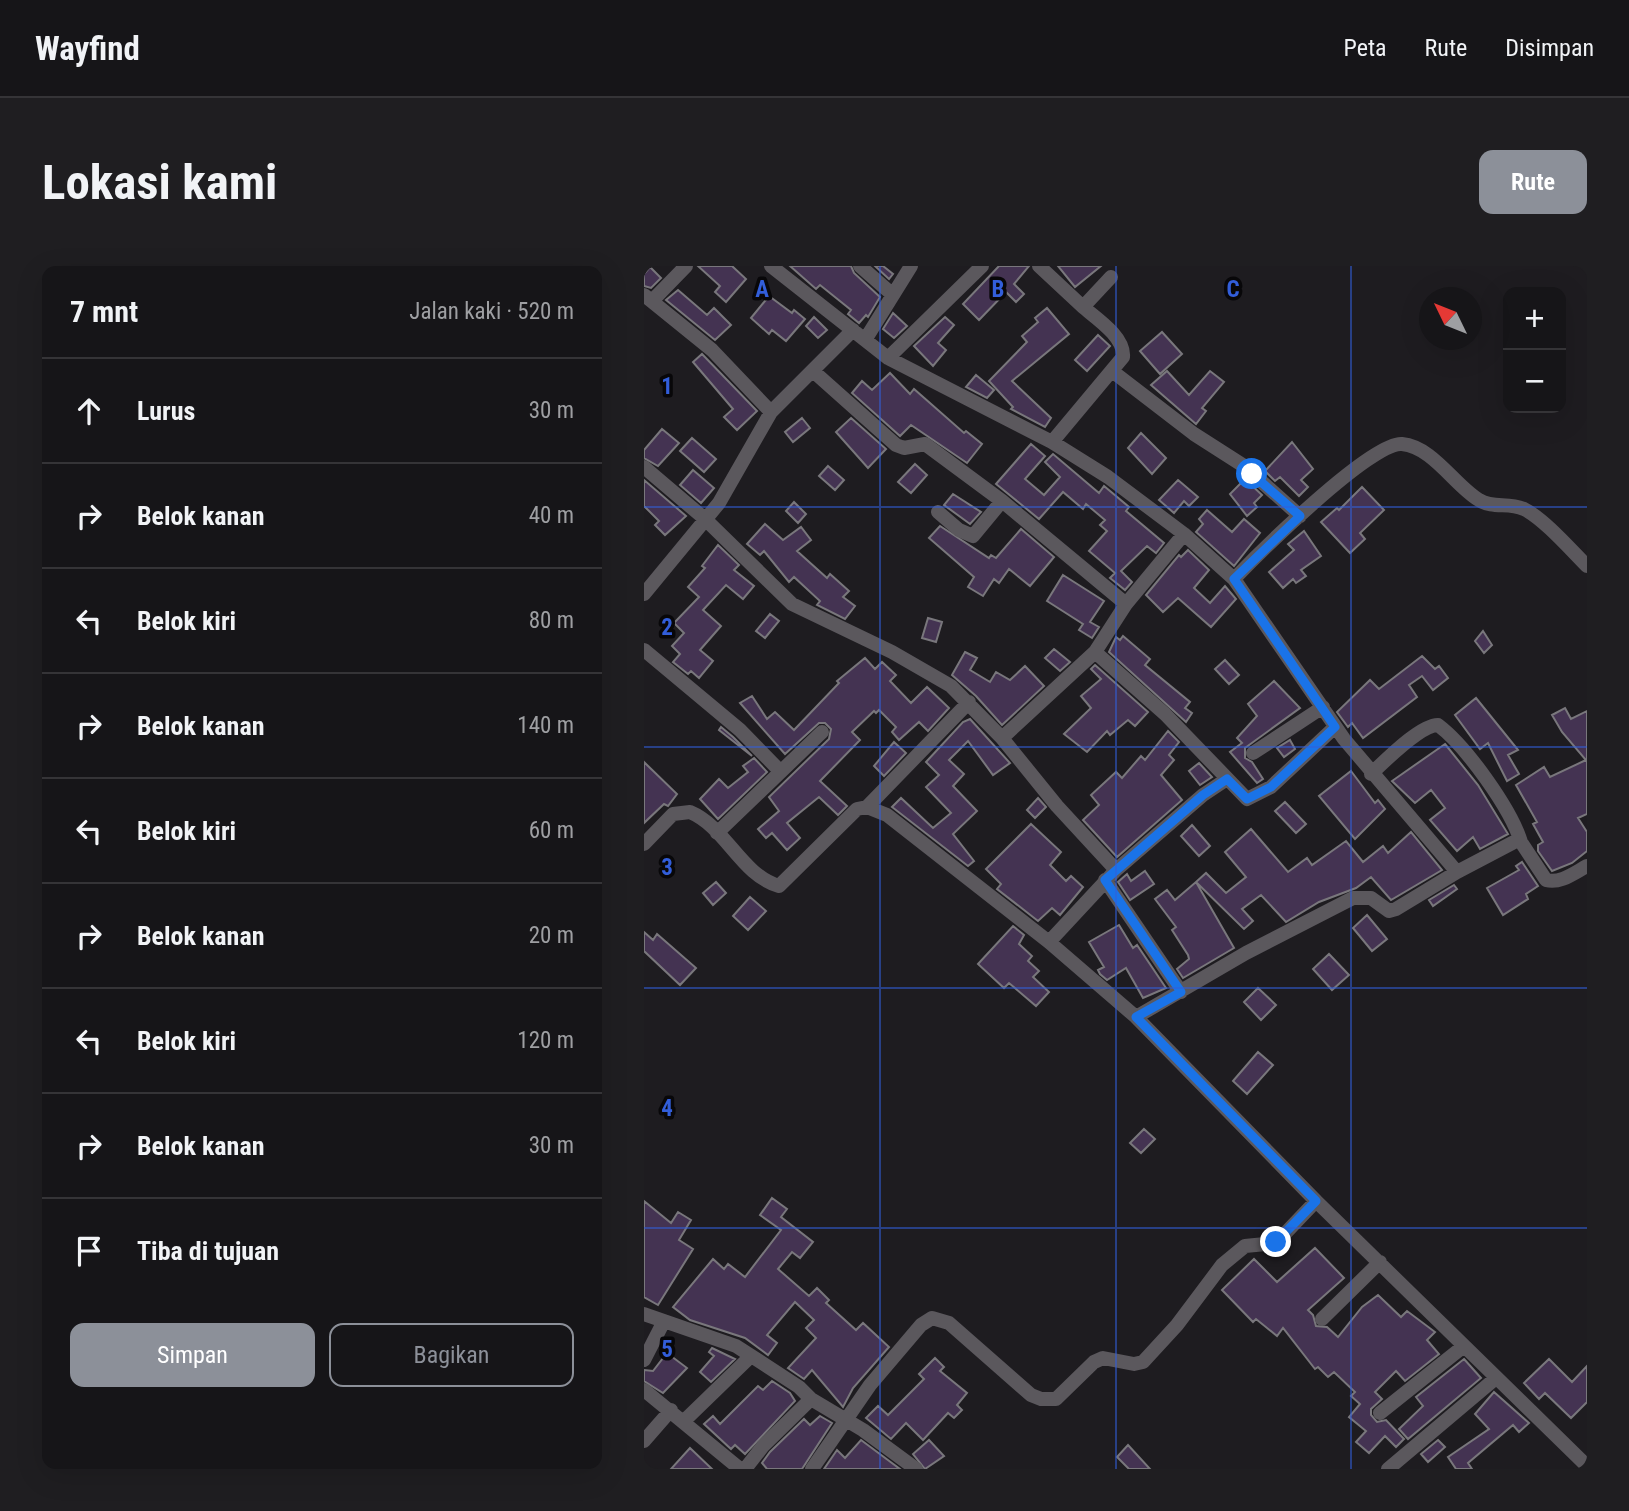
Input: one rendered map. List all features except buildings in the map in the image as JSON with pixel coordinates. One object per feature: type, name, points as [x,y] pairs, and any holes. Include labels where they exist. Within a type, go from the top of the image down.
[{"type":"street","points":[[686,266],[648,298],[712,350],[771,412]]},
{"type":"street","points":[[771,266],[888,358],[1052,442],[1108,477],[1184,534],[1234,579],[1335,727],[1371,774],[1457,872]]},
{"type":"street","points":[[860,266],[893,295]]},
{"type":"street","points":[[865,340],[911,266]]},
{"type":"street","points":[[888,358],[982,266]]},
{"type":"street","points":[[1039,266],[1121,344],[1123,357],[1052,442]]},
{"type":"street","points":[[1083,307],[1111,277]]},
{"type":"street","points":[[644,594],[705,519],[738,473],[771,412],[853,330]]},
{"type":"street","points":[[813,371],[896,445],[904,448],[925,444],[1002,501],[1126,604]]},
{"type":"street","points":[[1112,371],[1194,434],[1244,466],[1300,516]]},
{"type":"street","points":[[1234,579],[1300,516],[1365,461],[1394,445],[1403,444],[1429,457],[1474,497],[1491,507],[1505,505],[1523,509],[1586,562]]},
{"type":"street","points":[[644,467],[705,519],[792,604],[921,667],[969,702],[1002,738],[1110,875],[1181,992]]},
{"type":"street","points":[[938,512],[959,530],[973,536],[1002,501]]},
{"type":"street","points":[[1002,738],[1095,652],[1126,604],[1184,534]]},
{"type":"street","points":[[644,650],[740,730],[779,771]]},
{"type":"street","points":[[1095,652],[1164,714],[1243,797],[1253,797],[1271,787],[1297,766],[1335,727]]},
{"type":"street","points":[[644,844],[673,814],[681,811],[698,815],[751,868],[779,887],[850,814],[867,807],[969,702]]},
{"type":"street","points":[[1253,753],[1323,708]]},
{"type":"street","points":[[1371,774],[1404,745],[1432,725],[1438,725],[1474,764],[1510,814],[1521,842],[1546,880],[1557,882],[1587,866]]},
{"type":"street","points":[[717,833],[822,732]]},
{"type":"street","points":[[1049,942],[1110,875],[1203,795],[1227,779]]},
{"type":"street","points":[[867,807],[887,815],[1049,942],[1136,1017],[1316,1201],[1587,1466]]},
{"type":"street","points":[[1136,1017],[1246,953],[1353,898],[1366,897],[1389,911],[1396,909],[1457,872],[1510,844],[1521,842]]},
{"type":"street","points":[[812,1469],[853,1407],[901,1347],[921,1325],[932,1318],[949,1322],[1001,1371],[1041,1399],[1056,1399],[1094,1362],[1103,1358],[1134,1364],[1143,1362],[1230,1257],[1245,1246],[1276,1242],[1316,1201]]},
{"type":"street","points":[[1322,1319],[1380,1262]]},
{"type":"street","points":[[644,1314],[736,1346],[799,1387],[811,1399],[847,1419],[910,1467]]},
{"type":"street","points":[[644,1360],[664,1321]]},
{"type":"street","points":[[1380,1413],[1464,1346]]},
{"type":"street","points":[[684,1421],[750,1357]]},
{"type":"street","points":[[1388,1469],[1496,1378]]},
{"type":"street","points":[[644,1390],[742,1469],[811,1399]]},
{"type":"street","points":[[644,1441],[671,1410]]},
{"type":"route","points":[[1252,474],[1300,516],[1234,579],[1335,727],[1297,766],[1271,787],[1253,797],[1243,797],[1227,779],[1175,818],[1150,843],[1105,880],[1181,992],[1136,1017],[1316,1201],[1276,1242]]}]
